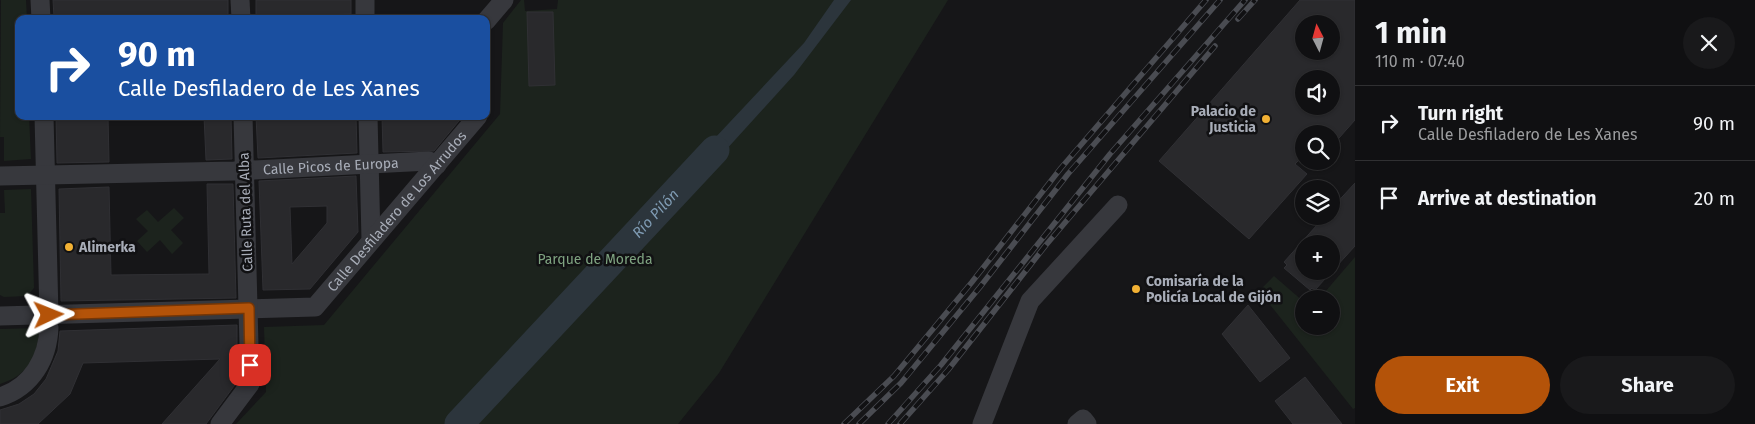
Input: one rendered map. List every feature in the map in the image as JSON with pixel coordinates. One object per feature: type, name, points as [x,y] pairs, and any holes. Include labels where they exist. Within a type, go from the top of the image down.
[{"type":"street","points":[[40,0],[41,15]]},
{"type":"street","points":[[240,0],[240,15]]},
{"type":"street","points":[[490,16],[504,0]]},
{"type":"street","points":[[0,397],[14,392],[33,375],[47,349],[49,321],[44,120]]},
{"type":"street","name":"Calle Ruta del Alba","points":[[220,424],[250,384],[243,120]]},
{"type":"street","points":[[368,120],[371,240]]},
{"type":"street","name":"Calle Desfiladero de Los Arrudos","points":[[249,308],[316,307],[475,120]]},
{"type":"street","name":"Calle Picos de Europa","points":[[0,176],[245,170],[429,161],[436,165]]},
{"type":"street","points":[[982,424],[1030,301],[1118,205]]},
{"type":"street","points":[[0,316],[49,321],[249,308]]},
{"type":"street","points":[[1077,424],[1083,419],[1087,424]]},
{"type":"green space","points":[[1,0],[26,0],[27,15],[15,15],[15,120],[29,120],[31,159],[4,161],[4,137],[0,137]]},
{"type":"green space","name":"Parque de Moreda","points":[[521,0],[524,0],[525,11],[557,9],[558,0],[948,0],[719,373],[678,424],[236,424],[266,392],[264,327],[324,325],[500,114],[503,23]]},
{"type":"green space","points":[[31,189],[34,288],[27,296],[4,297],[0,295],[0,213],[5,213],[4,190]]},
{"type":"green space","points":[[174,208],[184,218],[171,230],[183,243],[172,254],[160,240],[147,252],[137,241],[148,231],[136,219],[147,210],[158,222]]},
{"type":"green space","points":[[1355,257],[1355,408],[1353,409],[1259,291],[1274,276],[1295,294],[1295,335],[1340,335],[1340,290],[1327,290],[1335,280],[1340,280],[1340,274]]},
{"type":"green space","points":[[40,328],[36,348],[25,370],[0,384],[0,329]]},
{"type":"shaded area","points":[[834,0],[851,0],[794,75],[695,184],[683,172],[804,43]]},
{"type":"building","points":[[53,0],[228,0],[228,15],[54,15]]},
{"type":"building","points":[[256,0],[351,0],[351,14],[256,15]]},
{"type":"building","name":"Palacio de Justicia","points":[[1300,0],[1355,0],[1355,120],[1340,137],[1340,125],[1295,125],[1295,170],[1302,170],[1307,174],[1302,180],[1295,180],[1295,187],[1249,239],[1159,161]]},
{"type":"building","points":[[527,12],[553,12],[555,85],[529,86]]},
{"type":"building","points":[[56,120],[108,120],[109,162],[57,163]]},
{"type":"building","points":[[204,120],[231,120],[232,159],[206,160]]},
{"type":"building","points":[[256,120],[356,120],[357,153],[258,158]]},
{"type":"building","points":[[382,120],[460,120],[434,151],[383,152]]},
{"type":"building","points":[[356,176],[358,232],[310,289],[263,290],[259,181]],"holes":[[[327,206],[327,223],[292,264],[290,207]]]},
{"type":"building","points":[[1355,183],[1355,246],[1340,262],[1340,235],[1308,235],[1317,225],[1340,225],[1340,199]]},
{"type":"building","points":[[207,184],[233,184],[236,298],[61,301],[59,189],[109,187],[111,275],[209,274]]},
{"type":"building","points":[[1295,250],[1295,277],[1284,268],[1287,265],[1284,262]]},
{"type":"building","points":[[1298,280],[1324,280],[1315,290],[1312,288],[1310,290]]},
{"type":"building","points":[[1248,305],[1290,358],[1260,382],[1222,334]]},
{"type":"building","points":[[237,325],[237,382],[206,424],[162,424],[220,359],[83,363],[70,394],[38,424],[0,424],[0,410],[19,404],[34,394],[46,379],[58,351],[60,331]]},
{"type":"building","points":[[1305,377],[1342,424],[1293,424],[1275,401]]},
{"type":"waterway","name":"Río Pilón","points":[[459,424],[715,150]]},
{"type":"railway","points":[[844,424],[894,376],[972,282],[1061,168],[1206,0]]},
{"type":"railway","points":[[859,424],[901,383],[980,287],[1068,174],[1220,0]]},
{"type":"railway","points":[[888,424],[941,365],[1110,154],[1245,0]]},
{"type":"railway","points":[[1238,19],[1255,0]]},
{"type":"railway","points":[[900,424],[948,370],[1046,245],[1215,46]]},
{"type":"place","name":"Palacio de Justicia","points":[[1266,119]]},
{"type":"place","name":"Alimerka","points":[[69,247]]},
{"type":"place","name":"Comisaría de la Policía Local de Gijón","points":[[1136,289]]},
{"type":"route","points":[[49,315],[249,308],[250,365]]}]
